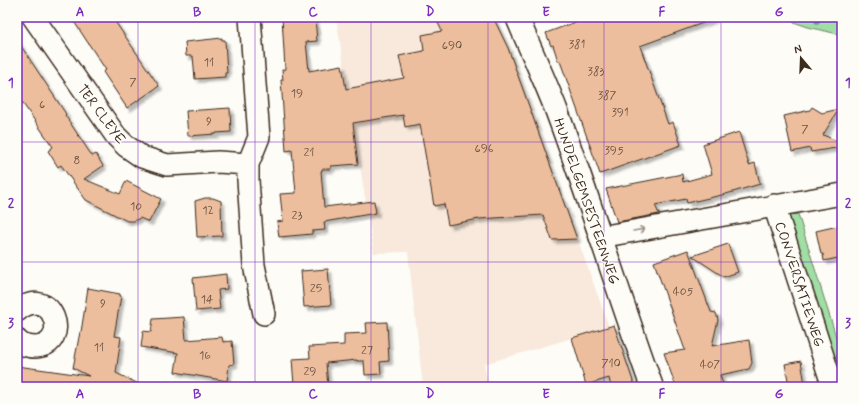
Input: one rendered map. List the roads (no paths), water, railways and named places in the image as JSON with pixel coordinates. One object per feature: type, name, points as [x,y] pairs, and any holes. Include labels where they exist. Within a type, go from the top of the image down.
[{"type":"main road","name":"HUNDELGEMSESTEENWEG","points":[[517,17],[556,111],[652,387]]},
{"type":"street","name":"TER CLEYE","points":[[33,17],[116,136],[126,146],[142,156],[167,165],[218,162],[248,164]]},
{"type":"street","points":[[250,17],[258,137],[248,164],[254,265],[264,314]]},
{"type":"street","points":[[600,237],[842,194]]},
{"type":"street","name":"CONVERSATIEWEG","points":[[774,205],[833,387]]},
{"type":"street","points":[[17,311],[25,305],[40,304],[50,310],[55,319],[56,330],[51,340],[42,346],[29,348],[19,343],[17,340]]},
{"type":"waterway","points":[[816,17],[817,21]]}]
